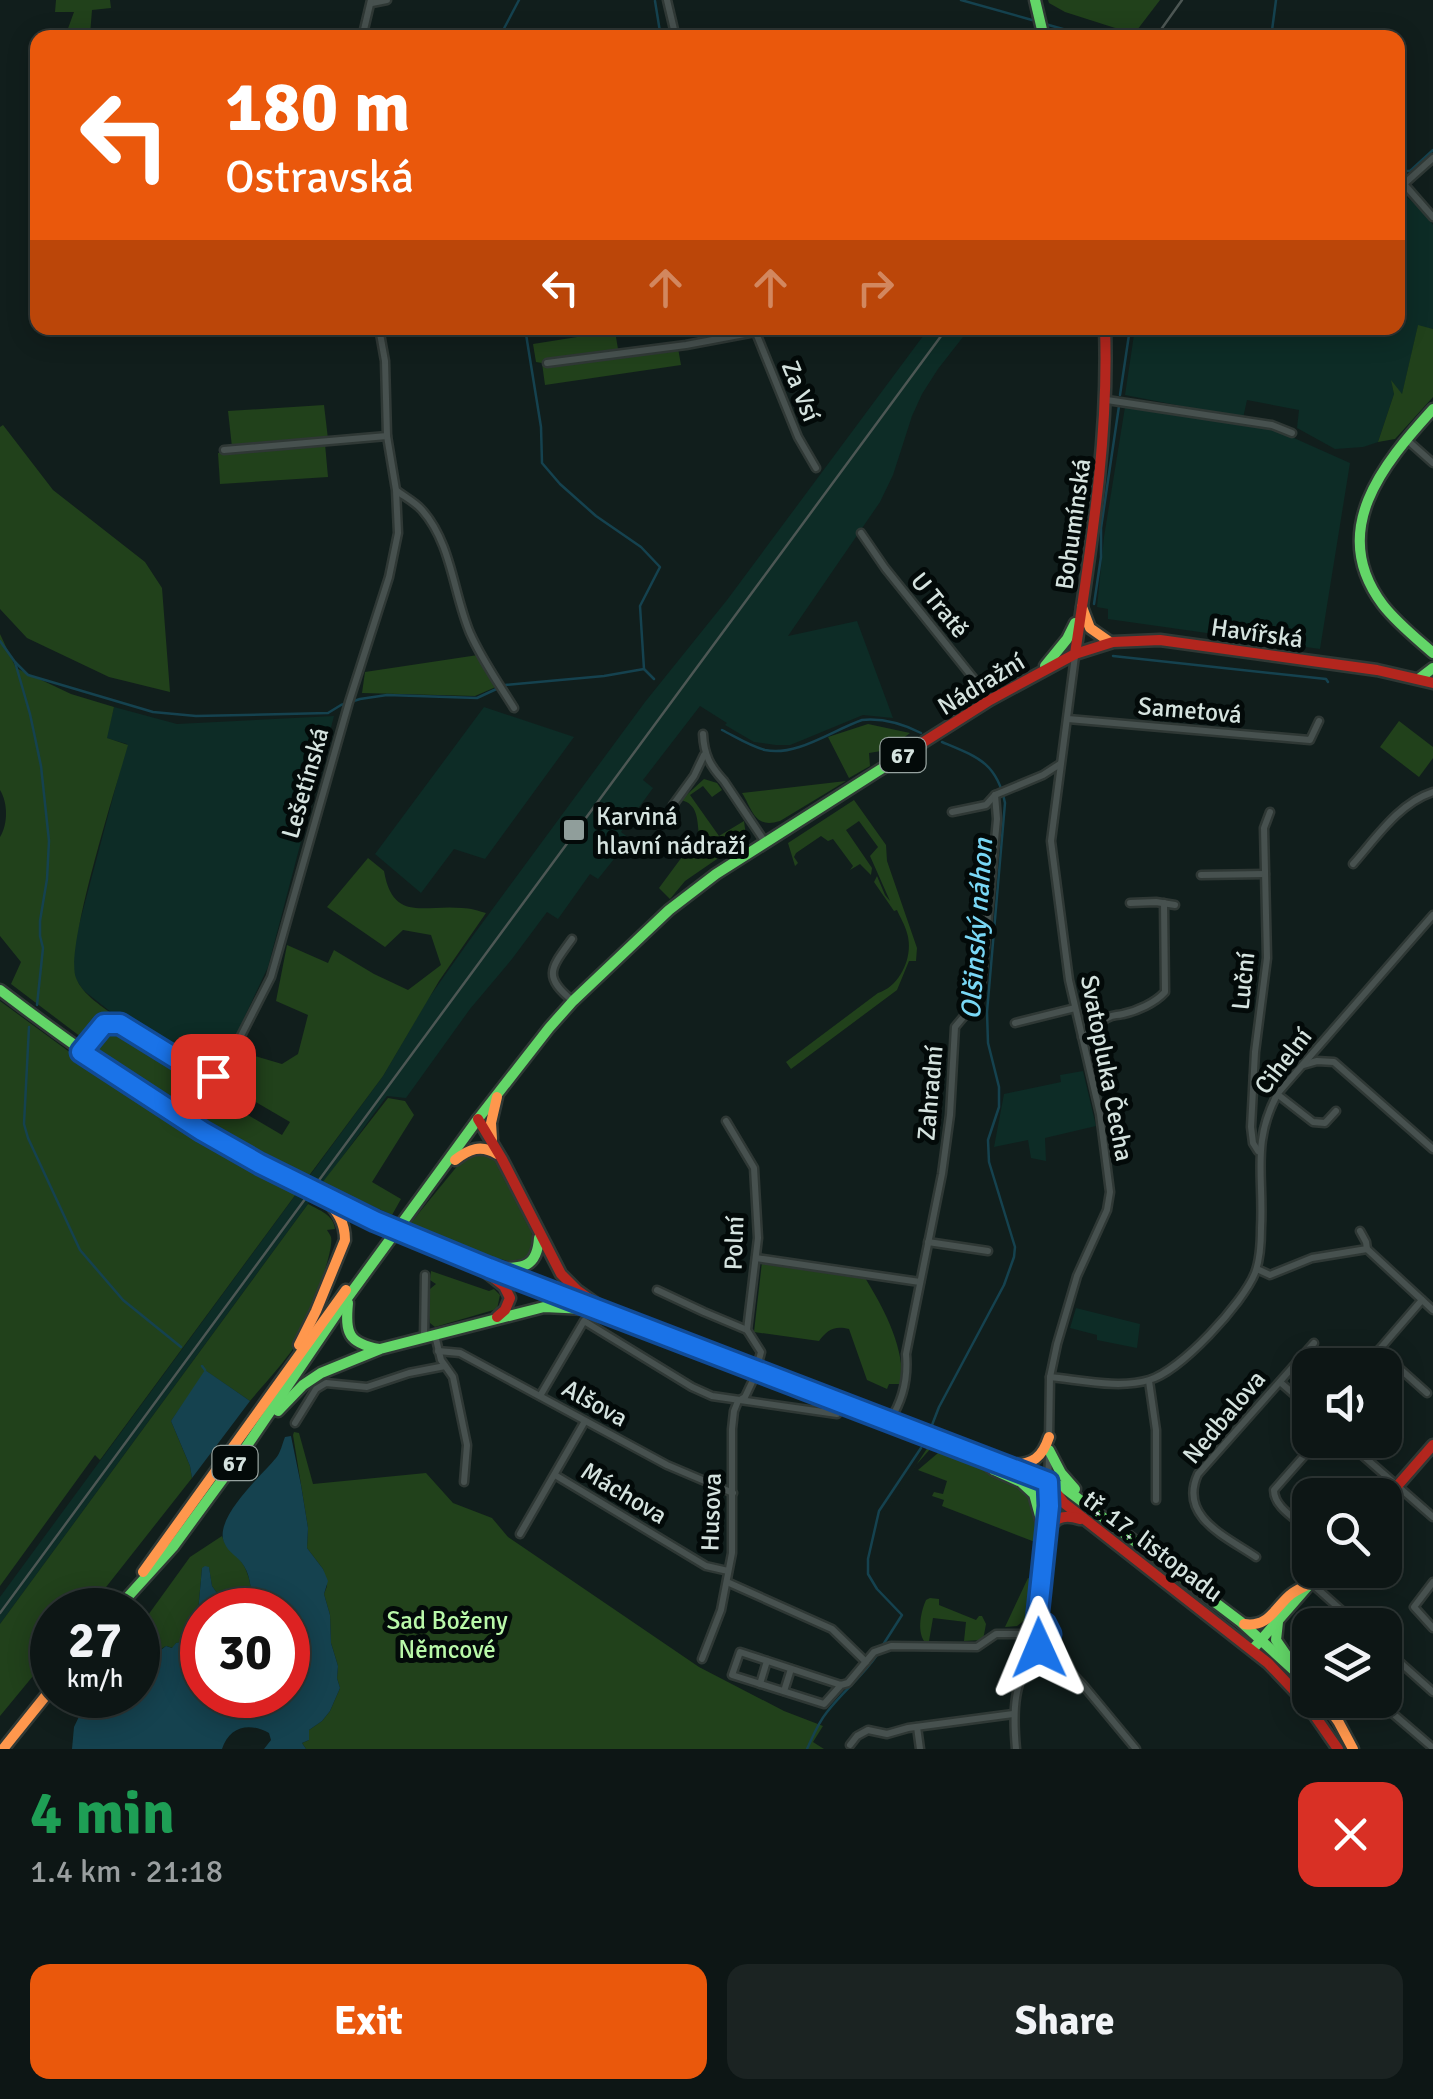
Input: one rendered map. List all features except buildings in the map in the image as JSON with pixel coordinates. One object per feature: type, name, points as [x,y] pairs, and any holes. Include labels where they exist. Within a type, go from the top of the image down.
[{"type":"main road","points":[[1035,0],[1042,30]]},
{"type":"main road","name":"Bohumínská","points":[[1075,654],[1106,434],[1105,335]]},
{"type":"main road","points":[[1433,409],[1384,465],[1366,496],[1360,522],[1360,558],[1368,581],[1385,607],[1433,653]]},
{"type":"main road","points":[[1081,610],[1090,628],[1111,642]]},
{"type":"main road","points":[[1042,670],[1066,639],[1081,610]]},
{"type":"main road","name":"Havířská","points":[[1075,654],[1111,642],[1186,642],[1377,670],[1433,683]]},
{"type":"main road","name":"Nádražní","points":[[345,1297],[549,1028],[669,910],[716,874],[990,700],[1075,654]]},
{"type":"main road","points":[[1420,678],[1433,668]]},
{"type":"main road","points":[[0,990],[81,1052],[202,1131],[325,1198],[472,1262],[1048,1482]]},
{"type":"main road","points":[[498,1092],[490,1128],[499,1154]]},
{"type":"main road","points":[[478,1119],[563,1277],[614,1316]]},
{"type":"main road","name":"67","points":[[132,1588],[284,1372],[478,1119]]},
{"type":"main road","points":[[436,1178],[462,1153],[474,1148],[488,1148],[499,1154]]},
{"type":"main road","points":[[284,1372],[316,1310],[345,1240],[342,1220],[325,1198]]},
{"type":"main road","points":[[489,1268],[528,1265],[538,1254],[538,1232]]},
{"type":"main road","points":[[472,1262],[508,1291],[507,1308],[494,1318]]},
{"type":"main road","points":[[345,1297],[349,1336],[360,1345],[380,1349]]},
{"type":"main road","name":"67","points":[[136,1588],[167,1554],[244,1450],[345,1297]]},
{"type":"main road","points":[[244,1450],[304,1385],[320,1373],[360,1356],[551,1306],[602,1311]]},
{"type":"main road","points":[[337,1314],[346,1341],[360,1356]]},
{"type":"main road","points":[[1006,1465],[1036,1462],[1049,1444]]},
{"type":"main road","points":[[1049,1444],[1060,1473],[1096,1511]]},
{"type":"main road","points":[[1402,1481],[1433,1444]]},
{"type":"main road","points":[[970,1450],[1034,1494],[1046,1538]]},
{"type":"main road","name":"tř. 17. listopadu","points":[[1048,1482],[1063,1487],[1096,1511],[1241,1622],[1292,1667]]},
{"type":"main road","name":"tř. 17. listopadu","points":[[1048,1482],[1064,1503],[1253,1649],[1298,1691],[1338,1749]]},
{"type":"main road","points":[[1046,1538],[1052,1521],[1060,1516],[1071,1515],[1090,1523]]},
{"type":"main road","points":[[1241,1622],[1252,1626],[1264,1624],[1292,1592],[1300,1588]]},
{"type":"main road","points":[[1253,1649],[1306,1588]]},
{"type":"main road","points":[[1278,1618],[1275,1639],[1292,1660]]},
{"type":"main road","points":[[3,1749],[30,1715]]},
{"type":"main road","points":[[1334,1718],[1353,1749]]},
{"type":"street","points":[[364,30],[372,2],[387,0]]},
{"type":"street","points":[[667,0],[674,30]]},
{"type":"street","points":[[1405,180],[1433,158]]},
{"type":"street","points":[[1405,187],[1433,216]]},
{"type":"street","name":"Lešetínská","points":[[81,1052],[99,1028],[110,1022],[120,1024],[201,1074],[213,1076],[224,1068],[270,977],[349,702],[390,577],[398,533],[379,335]]},
{"type":"street","points":[[547,363],[686,345],[732,335]]},
{"type":"street","name":"Za Vsí","points":[[757,335],[798,437],[816,468]]},
{"type":"street","points":[[1107,400],[1272,425],[1292,433]]},
{"type":"street","points":[[224,450],[387,436]]},
{"type":"street","points":[[1406,439],[1433,462]]},
{"type":"street","points":[[396,490],[420,507],[433,525],[448,556],[470,632],[514,708]]},
{"type":"street","name":"U Tratě","points":[[861,533],[990,700]]},
{"type":"street","name":"Svatopluka Čecha","points":[[1037,1621],[1049,1506],[1050,1377],[1076,1276],[1106,1210],[1110,1192],[1100,1114],[1068,980],[1051,841],[1075,654]]},
{"type":"street","name":"Sametová","points":[[1068,719],[1310,740],[1319,721]]},
{"type":"street","points":[[703,734],[704,754],[765,842]]},
{"type":"street","points":[[673,806],[704,754]]},
{"type":"street","points":[[952,812],[986,804],[1000,792],[1062,763]]},
{"type":"street","points":[[694,776],[715,773]]},
{"type":"street","name":"Zahradní","points":[[890,1420],[908,1374],[906,1354],[942,1174],[955,1027],[976,1002],[985,968],[1000,792]]},
{"type":"street","points":[[1353,864],[1397,814],[1433,792]]},
{"type":"street","name":"Luční","points":[[1259,1152],[1250,1128],[1267,958],[1264,828],[1270,812]]},
{"type":"street","points":[[1201,876],[1265,874]]},
{"type":"street","points":[[1130,904],[1174,905]]},
{"type":"street","points":[[1082,1037],[1111,1016],[1137,1010],[1165,992],[1164,904]]},
{"type":"street","name":"Cihelní","points":[[1149,1381],[1174,1368],[1195,1348],[1248,1288],[1257,1269],[1262,1228],[1259,1152],[1262,1129],[1278,1093],[1433,915]]},
{"type":"street","points":[[572,939],[552,972],[555,986],[573,1002]]},
{"type":"street","points":[[1016,1023],[1075,1008]]},
{"type":"street","points":[[1302,1065],[1317,1060],[1334,1062],[1433,1150]]},
{"type":"street","points":[[1253,1076],[1314,1122],[1325,1122],[1336,1111]]},
{"type":"street","name":"Polní","points":[[726,1121],[754,1168],[758,1238],[747,1330],[761,1352],[756,1369]]},
{"type":"street","points":[[1360,1231],[1367,1246],[1433,1310]]},
{"type":"street","points":[[928,1242],[988,1251]]},
{"type":"street","points":[[1257,1269],[1270,1275],[1312,1258],[1367,1246]]},
{"type":"street","points":[[756,1258],[920,1282]]},
{"type":"street","points":[[425,1275],[430,1336],[453,1377],[468,1446],[464,1482]]},
{"type":"street","points":[[657,1290],[747,1330]]},
{"type":"street","points":[[1381,1348],[1422,1300]]},
{"type":"street","points":[[540,1396],[584,1321],[692,1388],[712,1396],[838,1414]]},
{"type":"street","name":"Nedbalova","points":[[1256,1556],[1207,1524],[1197,1510],[1193,1486],[1198,1474],[1314,1343]]},
{"type":"street","name":"Alšova","points":[[438,1351],[460,1353],[667,1465],[733,1493]]},
{"type":"street","points":[[296,1423],[316,1389],[326,1383],[367,1388],[409,1373],[445,1366]]},
{"type":"street","name":"Husova","points":[[702,1659],[721,1610],[732,1553],[734,1411],[738,1401],[745,1398],[756,1369]]},
{"type":"street","points":[[1402,1371],[1426,1393]]},
{"type":"street","points":[[1050,1377],[1126,1384],[1149,1381],[1156,1430],[1156,1500]]},
{"type":"street","points":[[1280,1382],[1292,1392]]},
{"type":"street","name":"Máchova","points":[[520,1534],[585,1421]]},
{"type":"street","points":[[1292,1516],[1278,1504],[1274,1490],[1302,1458]]},
{"type":"street","points":[[1365,1458],[1389,1478]]},
{"type":"street","name":"Máchova","points":[[554,1475],[706,1566],[728,1572]]},
{"type":"street","points":[[1402,1490],[1433,1517]]},
{"type":"street","points":[[727,1582],[832,1629],[866,1662]]},
{"type":"street","points":[[1433,1582],[1414,1607],[1433,1628]]},
{"type":"street","points":[[1317,1588],[1339,1608]]},
{"type":"street","points":[[1037,1621],[1050,1630],[1050,1638],[1039,1648],[1025,1641],[1024,1634],[1028,1625],[1037,1621]]},
{"type":"street","points":[[845,1684],[740,1652],[732,1675],[824,1704],[845,1684],[874,1652],[891,1646],[977,1647],[996,1634],[1024,1634]]},
{"type":"street","points":[[1045,1645],[1136,1749]]},
{"type":"street","points":[[1016,1749],[1015,1693],[1032,1647]]},
{"type":"street","points":[[760,1684],[766,1661]]},
{"type":"street","points":[[1402,1664],[1433,1692]]},
{"type":"street","points":[[784,1691],[791,1669]]},
{"type":"street","points":[[850,1745],[868,1730],[887,1734],[1014,1714]]},
{"type":"street","points":[[1398,1718],[1433,1748]]},
{"type":"street","points":[[916,1727],[920,1749]]},
{"type":"shaded area","points":[[1405,196],[1426,213],[1433,225],[1433,329],[1418,326],[1402,395],[1392,383],[1394,394],[1378,442],[1335,449],[1297,428],[1299,410],[1247,400],[1243,418],[1125,395],[1134,335],[1405,335]]},
{"type":"shaded area","points":[[924,335],[965,335],[922,394],[880,502],[788,636],[857,621],[893,718],[863,715],[790,745],[776,745],[754,742],[700,706],[643,780],[653,788],[621,832],[629,838],[618,854],[598,879],[590,874],[558,919],[547,912],[406,1098],[387,1096],[0,1624],[0,1597],[383,1076],[428,999],[469,941],[645,702],[727,600]]},
{"type":"shaded area","points":[[1125,407],[1276,430],[1350,463],[1320,649],[1108,619],[1108,609],[1097,607]]},
{"type":"shaded area","points":[[114,707],[177,724],[334,716],[268,967],[221,1067],[212,1071],[195,1067],[121,1020],[83,990],[72,973],[75,940],[127,744],[106,738]]},
{"type":"shaded area","points":[[484,707],[574,737],[485,859],[454,849],[421,893],[375,854]]},
{"type":"shaded area","points":[[1083,1071],[1096,1126],[1045,1138],[1046,1161],[1031,1158],[1028,1140],[994,1147],[1004,1094],[1061,1082],[1060,1075]]},
{"type":"shaded area","points":[[1076,1308],[1140,1324],[1137,1348],[1097,1340],[1097,1335],[1070,1328]]},
{"type":"green space","points":[[56,0],[110,0],[111,8],[92,10],[90,30],[67,30],[74,12],[55,12]]},
{"type":"green space","points":[[1048,0],[1160,0],[1137,30],[1121,30]]},
{"type":"green space","points":[[1418,325],[1433,329],[1433,397],[1395,439],[1378,442],[1394,394],[1391,380],[1402,394]]},
{"type":"green space","points":[[616,335],[619,355],[678,348],[681,365],[545,385],[542,363],[536,362],[533,344]]},
{"type":"green space","points":[[324,405],[328,439],[232,447],[228,411]]},
{"type":"green space","points":[[3,425],[53,490],[145,562],[162,588],[170,692],[109,677],[27,638],[0,609]]},
{"type":"green space","points":[[325,444],[328,477],[220,484],[218,453]]},
{"type":"green space","points":[[0,634],[16,668],[71,694],[114,707],[107,738],[128,745],[84,902],[74,962],[76,978],[84,991],[121,1020],[104,1019],[81,1037],[11,984],[21,962],[0,936],[0,837],[6,814],[0,790]]},
{"type":"green space","points":[[478,655],[498,686],[475,696],[362,693],[365,672]]},
{"type":"green space","points":[[1399,721],[1433,747],[1433,758],[1419,777],[1380,747]]},
{"type":"green space","points":[[868,724],[910,733],[887,750],[869,753],[870,766],[849,778],[828,737]]},
{"type":"green space","points":[[704,779],[717,783],[722,790],[712,797],[703,786],[690,795],[719,836],[744,821],[746,836],[741,847],[685,881],[670,899],[659,888],[699,834],[694,809],[681,800]]},
{"type":"green space","points":[[846,781],[771,823],[755,816],[742,793]]},
{"type":"green space","points":[[854,800],[886,845],[887,861],[917,948],[916,961],[909,961],[897,990],[791,1069],[786,1062],[893,984],[907,960],[909,942],[905,927],[897,910],[874,882],[877,876],[890,901],[870,856],[878,847],[859,821],[846,830],[872,868],[871,875],[860,864],[850,870],[853,866],[833,839],[828,841],[821,836],[796,853],[795,866],[788,843]]},
{"type":"green space","points":[[368,858],[384,871],[388,887],[403,905],[486,913],[439,981],[383,1076],[308,1177],[198,1116],[94,1047],[99,1034],[112,1029],[126,1033],[227,1098],[229,1104],[282,1135],[290,1122],[230,1087],[229,1080],[248,1054],[282,1064],[298,1054],[308,1015],[276,1001],[287,945],[328,963],[334,950],[408,990],[441,965],[431,935],[403,930],[385,947],[327,907]]},
{"type":"green space","points":[[0,1001],[202,1141],[296,1194],[100,1460],[95,1455],[0,1586]]},
{"type":"green space","points":[[388,1098],[405,1101],[414,1115],[372,1182],[401,1199],[392,1215],[322,1183]]},
{"type":"green space","points":[[475,1152],[494,1158],[531,1231],[533,1246],[524,1259],[496,1258],[409,1225],[463,1159]]},
{"type":"green space","points":[[308,1204],[329,1217],[335,1229],[327,1230],[331,1237],[328,1259],[295,1346],[250,1401],[206,1371],[171,1421],[192,1478],[105,1588],[30,1588],[30,1680],[0,1716],[0,1624]]},
{"type":"green space","points":[[762,1262],[864,1276],[896,1341],[902,1384],[889,1384],[887,1389],[867,1380],[849,1329],[831,1329],[819,1341],[754,1332]]},
{"type":"green space","points":[[431,1271],[489,1291],[494,1289],[500,1295],[497,1309],[435,1327],[430,1323],[428,1308],[430,1289],[436,1284],[430,1280]]},
{"type":"green space","name":"Sad Boženy Němcové","points":[[294,1432],[299,1433],[313,1484],[426,1473],[453,1503],[492,1518],[508,1537],[699,1667],[784,1711],[823,1726],[813,1742],[824,1749],[306,1749],[302,1743],[309,1740],[309,1730],[330,1711],[340,1688],[323,1569],[307,1548],[308,1528]]},
{"type":"green space","points":[[930,1444],[1011,1478],[1028,1490],[1040,1530],[1026,1619],[1017,1626],[1005,1627],[1028,1578],[1032,1579],[1035,1542],[942,1506],[944,1500],[932,1496],[934,1492],[943,1494],[947,1481],[918,1470],[938,1453],[932,1447],[916,1465]]},
{"type":"green space","points":[[222,1536],[244,1565],[251,1588],[213,1588],[209,1568],[202,1568],[200,1588],[180,1588],[180,1643],[160,1650],[160,1599],[190,1557]]},
{"type":"green space","points":[[930,1598],[976,1620],[982,1616],[986,1624],[983,1640],[964,1641],[966,1622],[933,1618],[929,1641],[924,1641],[920,1620]]},
{"type":"water","points":[[205,1370],[250,1401],[192,1478],[171,1421]]},
{"type":"water","points":[[291,1436],[301,1485],[307,1548],[328,1581],[324,1594],[340,1688],[330,1711],[309,1730],[309,1740],[302,1743],[306,1749],[264,1749],[271,1740],[269,1733],[248,1727],[230,1735],[222,1749],[72,1749],[78,1718],[160,1718],[160,1650],[180,1642],[180,1718],[310,1718],[310,1588],[251,1588],[247,1571],[226,1546],[223,1532],[232,1510],[276,1458],[285,1437]]},
{"type":"water","points":[[205,1566],[209,1567],[212,1586],[200,1588]]},
{"type":"waterway","points":[[503,30],[519,0]]},
{"type":"waterway","points":[[961,0],[1032,20]]},
{"type":"waterway","points":[[1272,30],[1276,0]]},
{"type":"waterway","points":[[655,1],[660,30]]},
{"type":"waterway","points":[[1045,24],[1066,30]]},
{"type":"waterway","points":[[1405,171],[1433,150]]},
{"type":"waterway","points":[[526,335],[541,427],[542,463],[596,516],[641,547],[660,567],[640,606],[644,669],[654,679]]},
{"type":"waterway","points":[[1120,395],[1129,335]]},
{"type":"waterway","points":[[1094,604],[1119,406]]},
{"type":"waterway","points":[[0,641],[15,662],[30,714],[41,766],[49,841],[40,921],[43,948],[37,1005]]},
{"type":"waterway","points":[[1113,656],[1328,682]]},
{"type":"waterway","points":[[15,662],[28,675],[153,712],[196,716],[328,713],[360,699],[387,695],[477,698],[505,685],[644,669]]},
{"type":"waterway","name":"Olšinský náhon","points":[[722,730],[754,746],[777,751],[802,746],[862,720],[892,722],[921,733]]},
{"type":"waterway","name":"Olšinský náhon","points":[[932,1425],[1004,1285],[1015,1247],[989,1162],[988,1140],[999,1107],[987,1012],[1005,803],[997,779],[984,763],[942,742]]},
{"type":"waterway","points":[[29,1027],[24,1124],[80,1250],[123,1300],[181,1347]]},
{"type":"waterway","points":[[202,1366],[205,1370]]},
{"type":"waterway","name":"Olšinský náhon","points":[[881,1648],[902,1615],[877,1589],[868,1574],[868,1559],[879,1511],[921,1448]]},
{"type":"waterway","name":"Olšinský náhon","points":[[807,1749],[824,1716],[877,1655]]},
{"type":"railway","points":[[1161,30],[1182,0]]},
{"type":"railway","points":[[0,1613],[942,335]]},
{"type":"traffic: fast","points":[[1035,0],[1042,30]]},
{"type":"traffic: fast","points":[[1433,409],[1380,476],[1361,525],[1360,551],[1367,578],[1383,605],[1433,653]]},
{"type":"traffic: fast","points":[[1045,666],[1075,623]]},
{"type":"traffic: fast","points":[[1420,678],[1433,668]]},
{"type":"traffic: fast","points":[[136,1588],[173,1547],[244,1450],[348,1297],[478,1119],[573,1001],[669,910],[716,874],[900,757]]},
{"type":"traffic: fast","points":[[0,990],[142,1092],[292,1181]]},
{"type":"traffic: fast","points":[[292,1181],[325,1198]]},
{"type":"traffic: fast","points":[[330,1200],[375,1221]]},
{"type":"traffic: fast","points":[[497,1268],[514,1268],[532,1261],[539,1238]]},
{"type":"traffic: fast","points":[[348,1303],[351,1335],[361,1344],[379,1349]]},
{"type":"traffic: fast","points":[[278,1411],[321,1373],[380,1349],[544,1307],[586,1309]]},
{"type":"traffic: fast","points":[[730,1360],[1063,1487],[1241,1622],[1292,1669]]},
{"type":"traffic: fast","points":[[1049,1450],[1075,1489]]},
{"type":"traffic: fast","points":[[978,1457],[1034,1494],[1046,1538]]},
{"type":"traffic: fast","points":[[1253,1649],[1306,1588]]},
{"type":"traffic: fast","points":[[1278,1622],[1276,1640],[1287,1656]]},
{"type":"traffic: slow","points":[[1082,607],[1090,628],[1110,642]]},
{"type":"traffic: slow","points":[[492,1139],[497,1097]]},
{"type":"traffic: slow","points":[[455,1160],[475,1149],[497,1154]]},
{"type":"traffic: slow","points":[[299,1345],[345,1240],[340,1217],[325,1198]]},
{"type":"traffic: slow","points":[[412,1238],[730,1360]]},
{"type":"traffic: slow","points":[[143,1572],[346,1290]]},
{"type":"traffic: slow","points":[[1011,1465],[1036,1459],[1049,1437]]},
{"type":"traffic: slow","points":[[1244,1624],[1265,1620],[1302,1588]]},
{"type":"traffic: slow","points":[[3,1749],[30,1715]]},
{"type":"traffic: slow","points":[[1336,1718],[1353,1749]]},
{"type":"traffic: jam","points":[[900,757],[990,700],[1075,654],[1101,451],[1105,335]]},
{"type":"traffic: jam","points":[[1075,654],[1113,642],[1160,640],[1377,670],[1433,683]]},
{"type":"traffic: jam","points":[[478,1119],[561,1274],[601,1307]]},
{"type":"traffic: jam","points":[[375,1221],[412,1238]]},
{"type":"traffic: jam","points":[[485,1271],[504,1286],[510,1298],[497,1317]]},
{"type":"traffic: jam","points":[[1402,1481],[1433,1445]]},
{"type":"traffic: jam","points":[[1048,1482],[1064,1503],[1268,1663],[1306,1703],[1338,1749]]},
{"type":"traffic: jam","points":[[1046,1537],[1058,1519],[1080,1519]]},
{"type":"place","name":"Karviná hlavní nádraží","points":[[574,830]]},
{"type":"route","points":[[213,1076],[201,1074],[120,1024],[110,1022],[95,1032],[81,1052],[260,1164],[412,1238],[1048,1482],[1037,1621],[1050,1630],[1050,1638],[1039,1648]]}]
